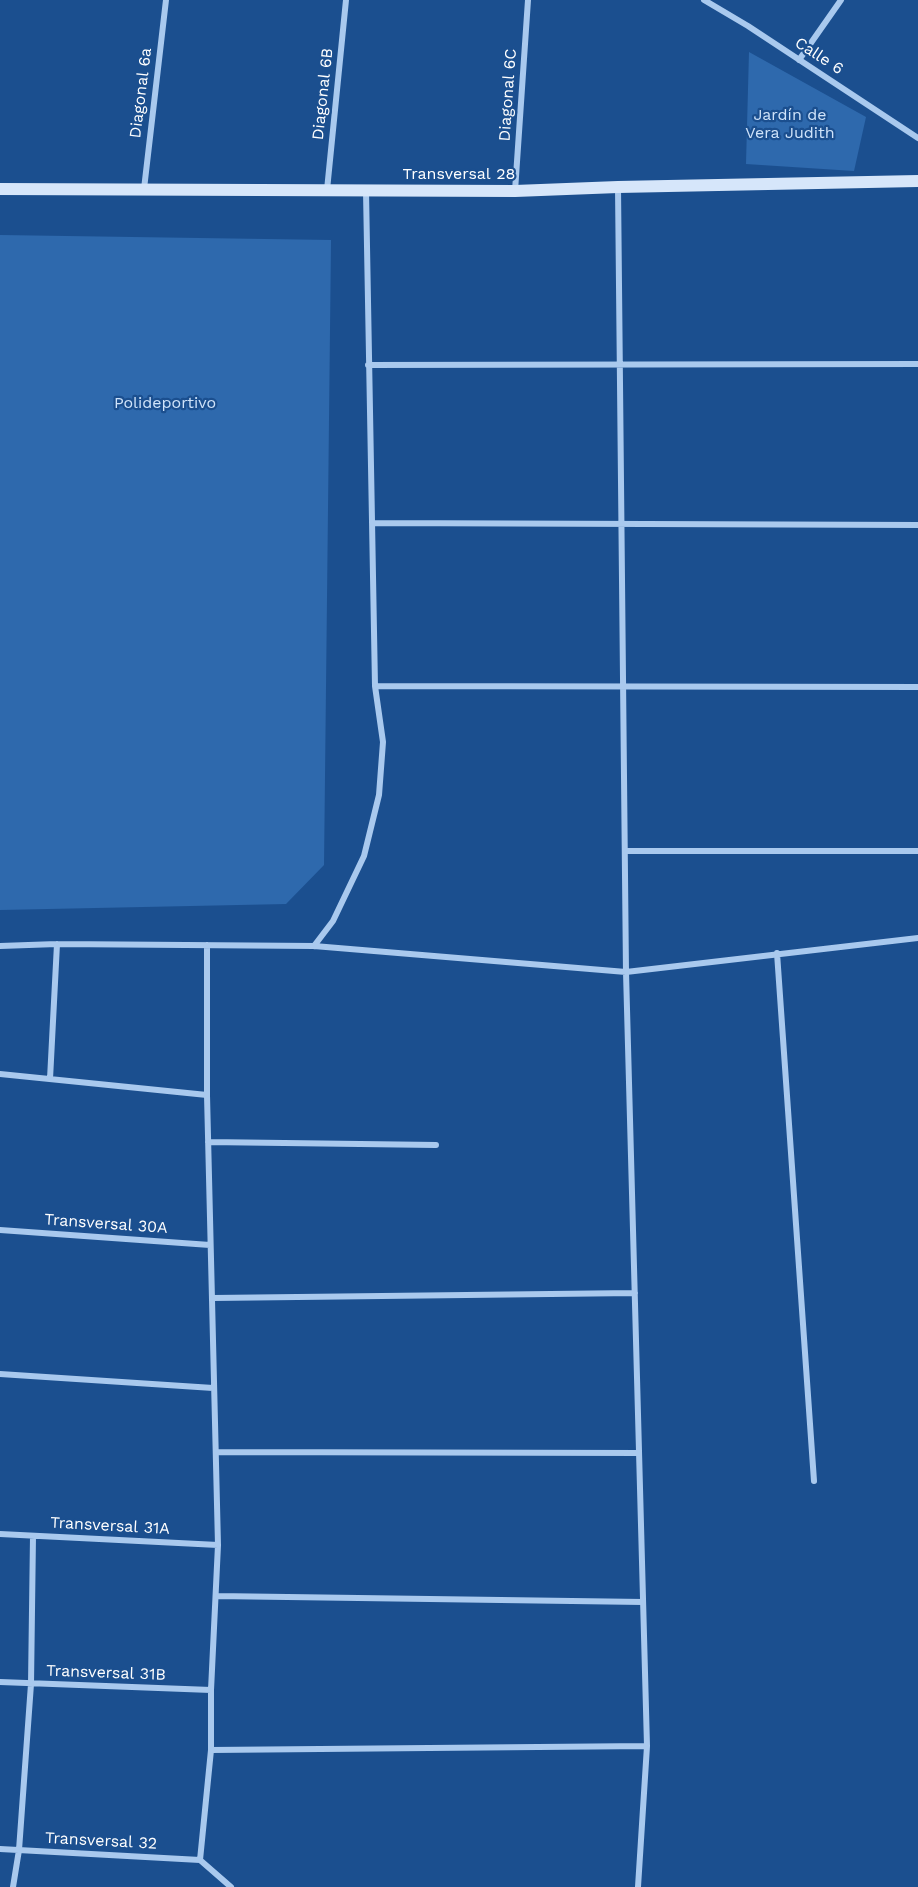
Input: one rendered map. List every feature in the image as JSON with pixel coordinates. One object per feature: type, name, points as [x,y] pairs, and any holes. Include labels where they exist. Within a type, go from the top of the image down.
[{"type":"main road","name":"Transversal 28","points":[[0,189],[515,191],[918,181]]},
{"type":"street","name":"Diagonal 6a","points":[[144,190],[166,0]]},
{"type":"street","name":"Diagonal 6B","points":[[327,191],[346,0]]},
{"type":"street","name":"Diagonal 6C","points":[[515,191],[528,0]]},
{"type":"street","name":"Calle 6","points":[[704,0],[918,138]]},
{"type":"street","points":[[799,60],[841,0]]},
{"type":"street","points":[[618,187],[626,972],[647,1746],[638,1887]]},
{"type":"street","points":[[314,946],[333,921],[364,856],[379,795],[383,742],[375,686],[366,191]]},
{"type":"street","points":[[368,365],[918,364]]},
{"type":"street","points":[[372,523],[918,525]]},
{"type":"street","points":[[375,686],[918,687]]},
{"type":"street","points":[[625,851],[918,851]]},
{"type":"street","points":[[0,946],[57,944],[314,946],[626,972],[918,938]]},
{"type":"street","points":[[50,1079],[57,944]]},
{"type":"street","points":[[207,945],[207,1095],[218,1545],[211,1690],[211,1750],[200,1860],[231,1887]]},
{"type":"street","points":[[777,953],[814,1481]]},
{"type":"street","points":[[0,1074],[207,1095]]},
{"type":"street","points":[[208,1142],[436,1145]]},
{"type":"street","name":"Transversal 30A","points":[[0,1230],[210,1245]]},
{"type":"street","points":[[213,1298],[635,1293]]},
{"type":"street","points":[[0,1374],[213,1388]]},
{"type":"street","points":[[216,1452],[639,1453]]},
{"type":"street","name":"Transversal 31A","points":[[0,1534],[218,1545]]},
{"type":"street","points":[[13,1887],[20,1850],[31,1684],[33,1536]]},
{"type":"street","points":[[216,1596],[643,1602]]},
{"type":"street","name":"Transversal 31B","points":[[0,1682],[211,1690]]},
{"type":"street","points":[[211,1750],[647,1746]]},
{"type":"street","name":"Transversal 32","points":[[0,1849],[200,1860]]},
{"type":"green space","name":"Jardín de Vera Judith","points":[[749,52],[866,117],[854,171],[746,164]]},
{"type":"green space","name":"Polideportivo","points":[[0,235],[331,240],[324,865],[286,904],[0,910]]}]
